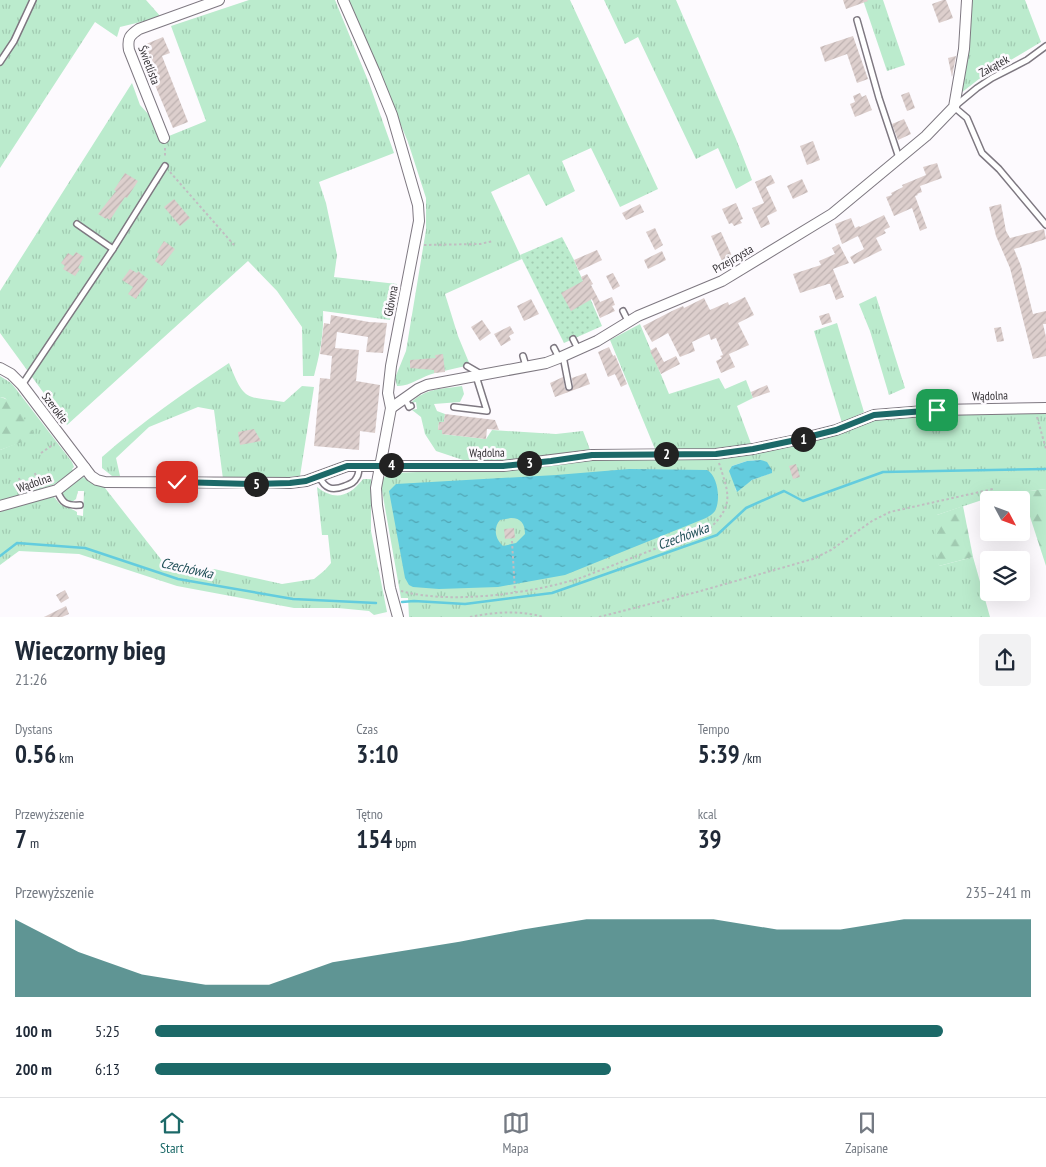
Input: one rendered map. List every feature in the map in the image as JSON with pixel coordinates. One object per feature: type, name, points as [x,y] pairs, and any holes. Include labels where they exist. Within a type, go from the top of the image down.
[{"type":"street","name":"Świetlista","points":[[164,138],[129,50],[128,42],[130,35],[139,29],[219,0]]},
{"type":"street","name":"Główna","points":[[343,0],[376,72],[392,115],[418,205],[419,221],[391,366],[388,393],[391,408],[376,488],[390,588],[398,617]]},
{"type":"street","points":[[954,107],[964,49],[967,0]]},
{"type":"street","name":"Przejrzysta","points":[[391,408],[408,402],[418,389],[427,385],[546,363],[597,341],[638,316],[722,280],[814,227],[832,214],[900,159],[954,107]]},
{"type":"street","name":"Szerokie","points":[[0,368],[11,374],[22,385],[85,468]]},
{"type":"street","name":"Wądolna","points":[[0,506],[57,490],[85,468],[94,478],[105,482],[251,484],[306,481],[347,466],[359,465],[503,466],[592,455],[716,454],[796,440],[836,430],[874,415],[937,410],[1046,408]]},
{"type":"lane","points":[[0,62],[14,41],[33,0]]},
{"type":"lane","points":[[857,20],[879,98],[900,159]]},
{"type":"lane","name":"Zakątek","points":[[954,107],[984,83],[1027,60],[1046,46]]},
{"type":"lane","points":[[954,107],[968,118],[982,153],[999,169],[1046,225]]},
{"type":"lane","points":[[22,385],[166,166]]},
{"type":"lane","points":[[77,224],[113,249]]},
{"type":"lane","points":[[623,310],[628,322]]},
{"type":"lane","points":[[573,339],[578,349]]},
{"type":"lane","points":[[554,348],[561,357],[569,387]]},
{"type":"lane","points":[[523,356],[526,367]]},
{"type":"lane","points":[[454,407],[487,411],[479,375],[466,366]]},
{"type":"lane","points":[[319,476],[328,489],[335,490],[353,483],[359,476],[359,465]]},
{"type":"lane","points":[[57,490],[62,502],[80,506]]},
{"type":"path","points":[[164,138],[166,166],[234,245]]},
{"type":"path","points":[[415,244],[480,244],[493,241]]},
{"type":"path","points":[[1034,408],[1046,449]]},
{"type":"path","points":[[41,453],[57,440]]},
{"type":"path","points":[[390,588],[415,595],[428,596],[463,596],[515,592],[583,577],[711,527],[722,516],[728,500],[716,454]]},
{"type":"path","points":[[35,473],[41,495]]},
{"type":"path","points":[[20,478],[25,500]]},
{"type":"path","points":[[599,617],[697,592],[813,559],[831,550],[872,521],[890,512],[994,490]]},
{"type":"path","points":[[512,541],[515,592]]},
{"type":"path","points":[[470,617],[492,613],[532,614],[544,617]]},
{"type":"green space","points":[[0,0],[146,0],[161,17],[120,27],[117,37],[95,22],[0,168]]},
{"type":"green space","points":[[249,0],[335,0],[369,83],[394,153],[319,182],[326,203],[337,255],[334,277],[397,284],[390,320],[323,311],[321,344],[314,376],[303,376],[302,327],[277,291],[248,261],[67,425],[0,333],[0,291],[132,83],[140,105],[164,138],[206,121],[171,26]]},
{"type":"green space","points":[[348,0],[570,0],[658,189],[620,207],[591,148],[562,161],[575,191],[546,206],[529,174],[491,192],[522,259],[445,294],[458,336],[470,365],[430,374],[402,386],[397,386],[395,378],[406,351],[426,230],[426,198],[408,142]]},
{"type":"green space","points":[[604,0],[676,0],[752,180],[736,189],[718,148],[696,159],[638,37],[625,44]]},
{"type":"green space","points":[[863,0],[883,0],[905,65],[887,71]]},
{"type":"green space","points":[[971,0],[1025,0],[1041,42],[979,79],[961,93]]},
{"type":"green space","points":[[562,237],[574,260],[602,326],[564,343],[520,255]]},
{"type":"green space","points":[[876,296],[905,388],[889,395],[870,331],[859,304]]},
{"type":"green space","points":[[837,323],[864,412],[842,423],[814,331]]},
{"type":"green space","points":[[640,324],[669,394],[719,378],[725,389],[746,380],[753,398],[737,406],[753,449],[657,454],[610,340]]},
{"type":"green space","points":[[229,363],[243,391],[253,397],[284,402],[302,386],[314,387],[300,476],[267,479],[223,479],[214,410],[198,407],[149,427],[116,458],[120,476],[112,476],[102,468],[102,457],[117,444],[164,408]]},
{"type":"green space","points":[[0,376],[11,383],[16,389],[72,462],[74,467],[72,469],[74,471],[53,485],[0,501],[0,450],[35,436],[5,398],[0,397]]},
{"type":"green space","points":[[462,386],[464,394],[460,402],[434,404],[437,411],[445,414],[444,422],[439,422],[438,430],[442,430],[442,434],[486,439],[492,430],[556,434],[583,431],[592,455],[481,466],[436,451],[425,434],[421,417],[412,410],[417,409],[416,402],[411,403],[422,394],[428,392]]},
{"type":"green space","points":[[0,397],[15,407],[36,437],[0,450]]},
{"type":"green space","points":[[1046,408],[1046,489],[1030,491],[980,491],[980,501],[937,515],[939,566],[973,557],[980,582],[980,601],[985,601],[990,617],[409,617],[408,598],[401,598],[381,485],[384,478],[392,473],[545,467],[599,459],[723,458],[781,448],[879,417]],"holes":[[[761,460],[771,473],[752,480],[736,491],[732,466],[747,461]]]},
{"type":"green space","points":[[81,476],[105,488],[167,567],[184,573],[214,569],[282,584],[314,579],[331,563],[328,535],[322,535],[317,487],[330,494],[342,495],[352,490],[363,479],[371,479],[371,531],[387,612],[374,615],[369,611],[338,608],[294,608],[177,586],[79,554],[19,551],[0,565],[0,512],[50,495],[60,504],[77,512],[77,515],[83,516],[84,491],[78,491],[76,499],[72,502],[65,500],[62,492]]},
{"type":"green space","points":[[1046,489],[1046,566],[1030,517],[1030,491]]},
{"type":"green space","points":[[963,506],[973,557],[939,566],[934,549],[937,515]]},
{"type":"water","points":[[761,460],[767,462],[772,473],[752,480],[737,492],[729,471],[732,466],[747,461]]},
{"type":"water","points":[[629,469],[707,470],[714,477],[718,501],[715,511],[706,518],[565,575],[498,587],[439,589],[409,585],[405,578],[389,491],[396,484]],"holes":[[[511,518],[522,522],[525,534],[516,543],[503,546],[497,537],[496,526],[500,520]]]},
{"type":"building","points":[[843,0],[867,0],[868,1],[846,9]]},
{"type":"building","points":[[946,0],[953,18],[939,23],[932,4]]},
{"type":"building","points":[[853,36],[868,79],[857,83],[847,54],[825,62],[820,47]]},
{"type":"building","points":[[163,37],[170,53],[162,56],[188,122],[173,128],[139,47]]},
{"type":"building","points":[[956,56],[952,77],[948,58]]},
{"type":"building","points":[[909,92],[915,108],[907,111],[901,95]]},
{"type":"building","points":[[860,93],[862,97],[866,95],[872,110],[855,117],[850,104],[855,102],[853,96]]},
{"type":"building","points":[[904,119],[911,134],[898,140],[892,124]]},
{"type":"building","points":[[813,141],[820,160],[807,165],[800,146]]},
{"type":"building","points":[[937,163],[942,178],[920,186],[922,192],[915,196],[927,228],[920,231],[912,208],[894,216],[886,197],[903,187],[902,185],[926,175],[923,167]]},
{"type":"building","points":[[125,173],[138,181],[110,220],[106,219],[98,214],[116,191],[114,190]]},
{"type":"building","points":[[771,175],[775,183],[766,187],[777,211],[767,216],[770,224],[761,228],[752,208],[764,203],[755,182]]},
{"type":"building","points":[[802,179],[808,192],[793,199],[787,186]]},
{"type":"building","points":[[174,199],[190,218],[180,226],[164,207]]},
{"type":"building","points":[[736,203],[743,219],[740,220],[742,223],[734,226],[732,223],[729,224],[722,209]]},
{"type":"building","points":[[640,204],[644,212],[626,220],[622,213]]},
{"type":"building","points":[[1001,204],[1006,231],[1010,238],[1044,229],[1046,239],[1014,249],[1021,266],[1033,314],[1046,311],[1046,324],[1043,324],[1046,337],[1046,356],[1033,359],[1010,268],[996,236],[989,207]]},
{"type":"building","points":[[884,215],[890,227],[884,230],[886,233],[876,238],[882,250],[854,264],[850,257],[864,249],[858,236],[842,244],[835,224],[851,218],[855,228]]},
{"type":"building","points":[[655,228],[663,245],[655,250],[646,232]]},
{"type":"building","points":[[721,232],[732,256],[722,261],[711,236]]},
{"type":"building","points":[[164,241],[175,249],[162,266],[155,261],[159,254],[157,252]]},
{"type":"building","points":[[839,244],[849,263],[833,269],[844,297],[836,300],[830,284],[800,293],[793,274],[821,265],[819,261],[835,254],[832,248]]},
{"type":"building","points":[[597,250],[602,260],[579,271],[574,260]]},
{"type":"building","points":[[662,251],[666,260],[648,269],[644,260]]},
{"type":"building","points":[[76,252],[84,257],[78,268],[80,269],[75,276],[63,269],[65,266],[61,263],[68,253],[73,256]]},
{"type":"building","points":[[130,269],[137,273],[138,271],[148,279],[136,299],[128,294],[133,287],[122,280]]},
{"type":"building","points":[[613,273],[620,286],[613,290],[606,276]]},
{"type":"building","points":[[587,274],[600,302],[612,297],[615,305],[612,306],[615,311],[600,318],[592,299],[571,311],[561,293],[583,281],[581,277]]},
{"type":"building","points":[[745,297],[754,315],[738,323],[749,345],[729,354],[735,367],[721,373],[716,361],[722,358],[720,356],[723,355],[716,338],[711,340],[709,334],[692,342],[695,351],[680,357],[668,333],[652,342],[643,326],[672,311],[683,306],[684,308],[704,298],[710,310],[728,302],[729,305]]},
{"type":"building","points":[[531,299],[539,314],[524,321],[517,306]]},
{"type":"building","points":[[829,313],[832,322],[822,325],[819,316]]},
{"type":"building","points":[[331,315],[369,322],[387,323],[383,353],[366,352],[368,337],[337,332],[335,348],[359,350],[356,381],[380,385],[375,433],[360,431],[359,450],[314,446],[320,378],[330,379],[332,356],[320,354],[324,323],[330,324]]},
{"type":"building","points":[[482,320],[491,333],[480,341],[471,327]]},
{"type":"building","points":[[510,326],[514,333],[509,336],[511,340],[501,346],[494,334]]},
{"type":"building","points":[[1001,327],[1004,341],[997,342],[994,328]]},
{"type":"building","points":[[609,347],[613,356],[615,355],[627,384],[621,387],[615,374],[608,377],[598,352]]},
{"type":"building","points":[[656,347],[664,362],[676,356],[680,364],[661,374],[650,351]]},
{"type":"building","points":[[443,354],[445,372],[434,373],[434,370],[410,368],[410,360],[436,358],[435,355]]},
{"type":"building","points":[[586,373],[590,384],[555,397],[550,383],[563,377],[565,389],[570,391],[573,388],[572,378]]},
{"type":"building","points":[[767,385],[770,392],[753,398],[751,392]]},
{"type":"building","points":[[445,414],[495,420],[499,430],[487,429],[486,439],[442,434],[442,430],[438,430],[439,422],[444,422]]},
{"type":"building","points":[[254,429],[261,441],[240,445],[238,432]]},
{"type":"building","points":[[796,464],[800,477],[793,479],[789,466]]},
{"type":"building","points":[[514,528],[515,538],[505,539],[504,529]]},
{"type":"building","points":[[65,590],[69,598],[61,603],[56,595]]},
{"type":"building","points":[[66,606],[69,614],[62,617],[44,617]]},
{"type":"waterway","name":"Czechówka","points":[[402,602],[465,604],[552,593],[717,535],[746,508],[784,491],[803,501],[883,472],[1046,469]]},
{"type":"waterway","name":"Czechówka","points":[[0,556],[17,543],[85,548],[178,579],[293,599],[376,603]]},
{"type":"route","points":[[177,482],[290,483],[306,481],[347,466],[359,465],[503,466],[592,455],[716,454],[796,440],[836,430],[874,415],[937,410]]}]
